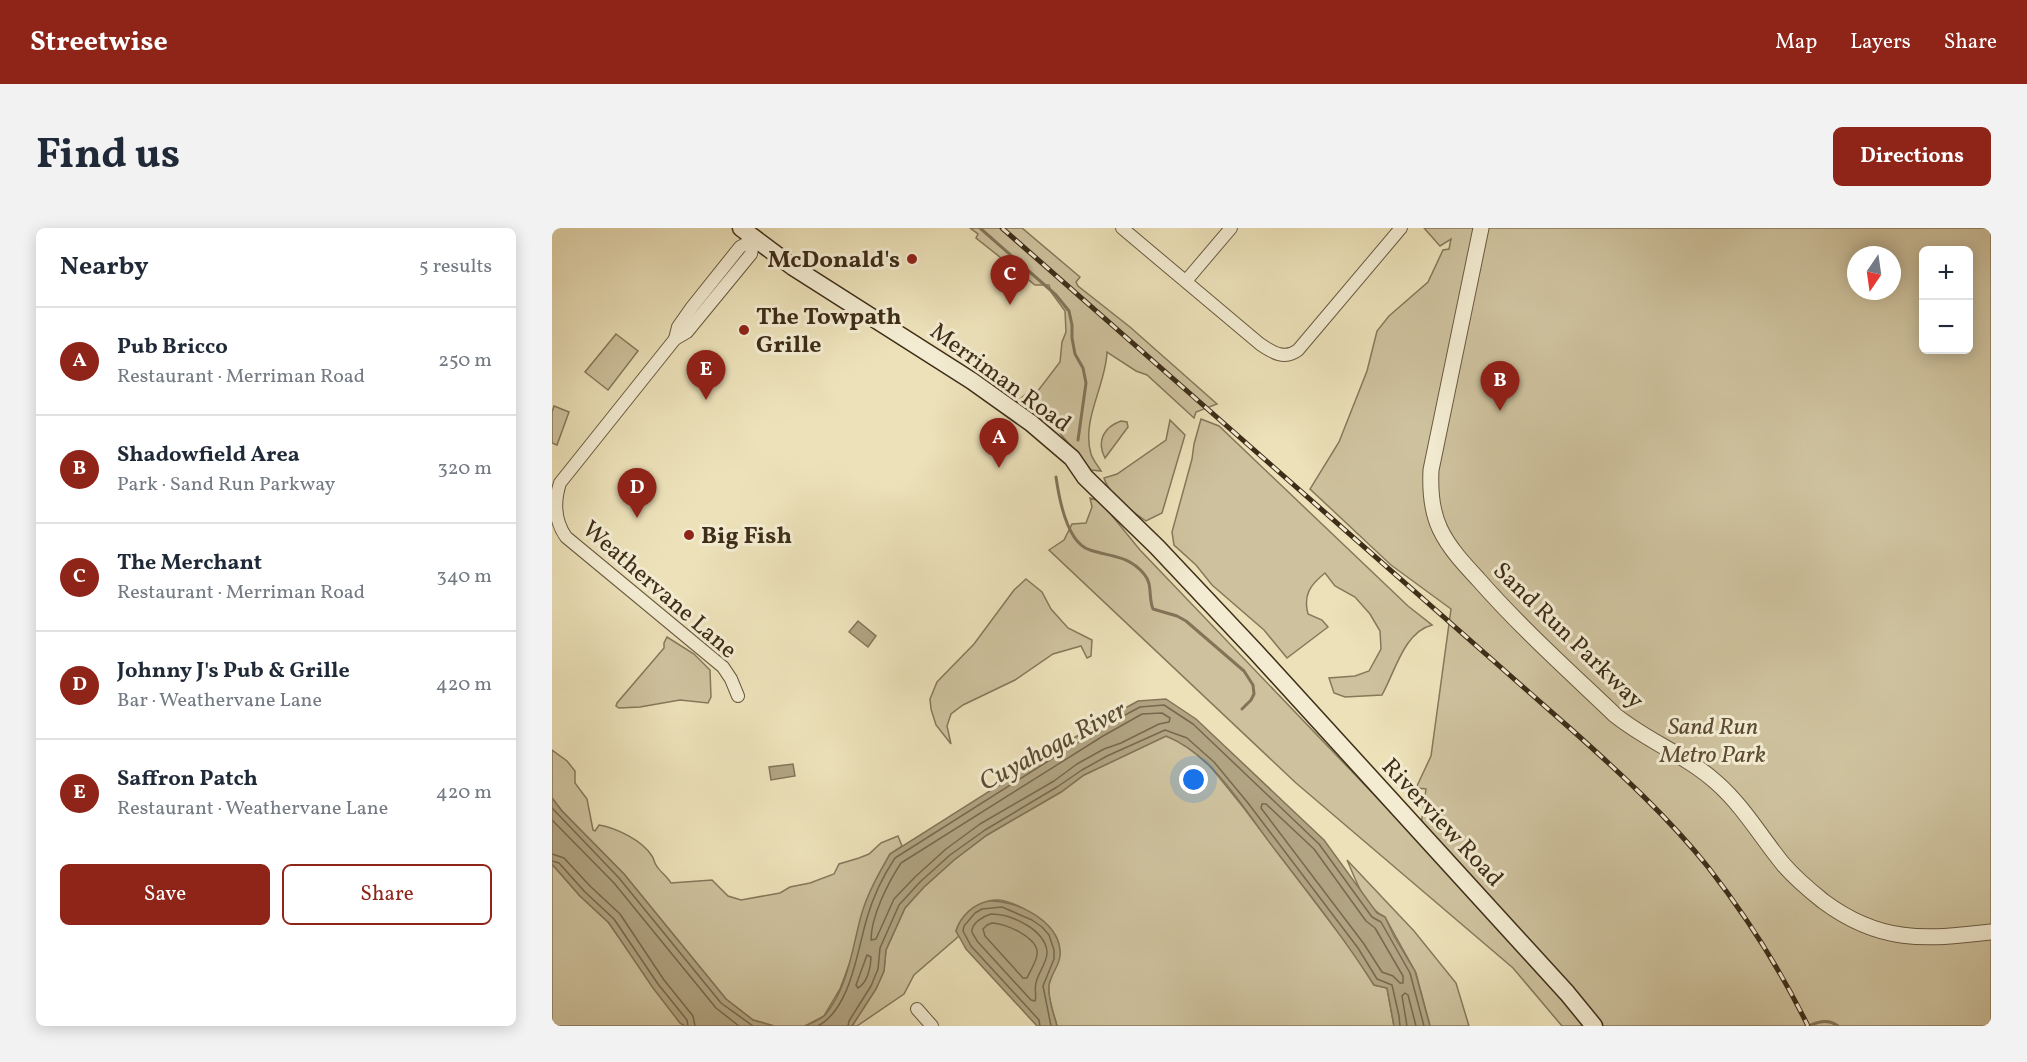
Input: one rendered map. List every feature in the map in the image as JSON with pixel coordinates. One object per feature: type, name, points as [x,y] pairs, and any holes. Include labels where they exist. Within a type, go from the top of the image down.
[{"type":"main road","name":"Merriman Road","points":[[741,228],[793,267],[972,381],[1030,423],[1072,458],[1085,477],[1157,547],[1255,651]]},
{"type":"main road","name":"Riverview Road","points":[[1255,651],[1567,993],[1594,1026]]},
{"type":"street","points":[[1122,228],[1266,349],[1272,353],[1287,356],[1298,350],[1401,228]]},
{"type":"street","points":[[1186,281],[1231,228]]},
{"type":"street","name":"Sand Run Parkway","points":[[1481,228],[1431,470],[1434,514],[1443,535],[1457,555],[1507,611],[1615,715],[1687,759],[1717,783],[1754,825],[1794,877],[1833,909],[1862,925],[1897,935],[1944,937],[1991,932]]},
{"type":"street","name":"Weathervane Lane","points":[[738,696],[723,667],[566,537],[556,516],[555,505],[560,483],[675,339],[687,332],[692,316],[716,287],[750,254],[754,239]]},
{"type":"street","points":[[917,1009],[932,1026]]},
{"type":"green space","points":[[970,228],[1022,228],[1080,277],[1076,282],[1078,286],[1130,327],[1217,404],[1196,412],[1194,418],[1147,375],[1136,371],[1107,352],[1103,377],[1089,428],[1091,454],[1101,471],[1091,470],[1054,426],[1020,399],[1026,394],[1034,396],[1060,362],[1062,342],[1066,332],[1065,311],[1051,292],[1049,285],[1035,285],[976,238],[978,234]]},
{"type":"green space","name":"Sand Run Metro Park","points":[[1424,228],[1991,228],[1991,1026],[1594,1026],[1420,832],[1426,789],[1416,788],[1431,756],[1451,609],[1391,565],[1310,489],[1339,442],[1367,371],[1377,331],[1389,316],[1428,282],[1443,250],[1449,249],[1451,239],[1440,246]]},
{"type":"green space","points":[[616,334],[638,351],[608,390],[585,372]]},
{"type":"green space","points":[[554,406],[569,412],[557,445],[552,443]]},
{"type":"green space","points":[[1201,419],[1219,426],[1408,606],[1432,625],[1422,629],[1407,644],[1382,695],[1345,697],[1334,693],[1329,678],[1355,676],[1369,671],[1381,649],[1380,631],[1370,614],[1355,597],[1335,586],[1325,573],[1315,582],[1306,601],[1308,614],[1322,620],[1328,627],[1287,658],[1264,630],[1212,585],[1196,565],[1174,545],[1172,532]]},
{"type":"green space","points":[[1170,420],[1185,435],[1162,513],[1146,521],[1116,496],[1104,478],[1117,474],[1166,440]]},
{"type":"green space","points":[[1121,421],[1127,422],[1128,427],[1105,458],[1101,446],[1103,435],[1110,427]]},
{"type":"green space","points":[[1090,498],[1100,501],[1140,550],[1472,897],[1585,1026],[1562,1026],[1513,968],[1296,783],[1049,550],[1064,540],[1072,524],[1086,523],[1092,507]]},
{"type":"green space","points":[[1026,579],[1042,592],[1051,609],[1068,628],[1092,640],[1091,656],[1087,658],[1081,646],[1053,654],[1015,680],[963,705],[951,714],[947,726],[951,744],[936,725],[931,709],[930,699],[937,682],[974,644],[1014,590]]},
{"type":"green space","points":[[667,637],[694,654],[710,670],[711,697],[708,703],[680,700],[640,707],[619,708],[616,706],[664,648]]},
{"type":"green space","points":[[1166,736],[1184,743],[1210,766],[1353,952],[1374,985],[1387,988],[1394,1026],[1057,1026],[1050,1000],[1049,985],[1059,958],[1058,941],[1039,918],[1018,906],[998,900],[985,903],[963,919],[956,931],[959,936],[914,975],[904,994],[857,1026],[852,1026],[876,989],[884,971],[886,950],[905,908],[924,887],[987,835],[1061,792],[1084,775]]},
{"type":"green space","points":[[552,750],[567,761],[575,771],[575,783],[587,799],[593,830],[595,831],[599,825],[621,832],[635,840],[648,850],[655,864],[671,883],[712,880],[728,896],[741,900],[780,893],[790,887],[810,883],[834,874],[839,864],[869,854],[881,843],[898,836],[902,846],[890,854],[840,989],[824,1016],[805,1026],[774,1026],[753,1020],[726,999],[624,874],[552,798]]},
{"type":"green space","points":[[1347,860],[1414,931],[1456,983],[1469,1026],[1430,1026],[1416,973],[1385,917],[1371,907],[1366,900]]},
{"type":"green space","points":[[552,864],[580,896],[608,922],[680,1023],[685,1026],[552,1026]]},
{"type":"water","points":[[858,621],[876,636],[868,647],[849,632]]},
{"type":"water","points":[[1166,699],[1196,719],[1324,840],[1377,913],[1385,917],[1415,971],[1430,1026],[1394,1026],[1387,988],[1374,985],[1339,934],[1214,770],[1183,745],[1166,736],[1084,775],[1061,792],[987,835],[954,860],[905,908],[886,950],[884,971],[876,989],[852,1026],[805,1026],[825,1015],[839,993],[864,908],[890,854],[1096,724],[1138,701]]},
{"type":"water","points":[[793,764],[795,776],[771,780],[769,767]]},
{"type":"water","points":[[552,798],[624,874],[726,999],[753,1020],[774,1026],[685,1026],[680,1023],[609,923],[580,896],[552,864]]},
{"type":"water","points":[[989,901],[1023,908],[1043,921],[1057,939],[1060,955],[1049,990],[1057,1026],[1037,1026],[966,949],[956,931],[961,920],[969,911]]},
{"type":"waterway","points":[[980,228],[1056,295],[1069,311],[1075,354],[1083,368],[1086,383],[1078,440]]},
{"type":"waterway","points":[[1056,477],[1066,519],[1075,539],[1090,550],[1132,563],[1147,578],[1153,609],[1186,621],[1244,671],[1253,685],[1254,694],[1242,709]]},
{"type":"waterway","points":[[1809,1026],[1824,1022],[1831,1022],[1838,1026]]},
{"type":"railway","points":[[1002,228],[1572,730],[1643,796],[1693,849],[1736,905],[1774,964],[1808,1026]]},
{"type":"place","name":"McDonald's","points":[[912,259]]},
{"type":"place","name":"The Merchant","points":[[1010,305]]},
{"type":"place","name":"The Towpath Grille","points":[[744,330]]},
{"type":"place","name":"Saffron Patch","points":[[706,400]]},
{"type":"place","name":"Shadowfield Area","points":[[1500,411]]},
{"type":"place","name":"Pub Bricco","points":[[999,468]]},
{"type":"place","name":"Johnny J's Pub & Grille","points":[[637,518]]},
{"type":"place","name":"Big Fish","points":[[689,535]]},
{"type":"water label","name":"Cuyahoga River","points":[[1052,745]]}]
